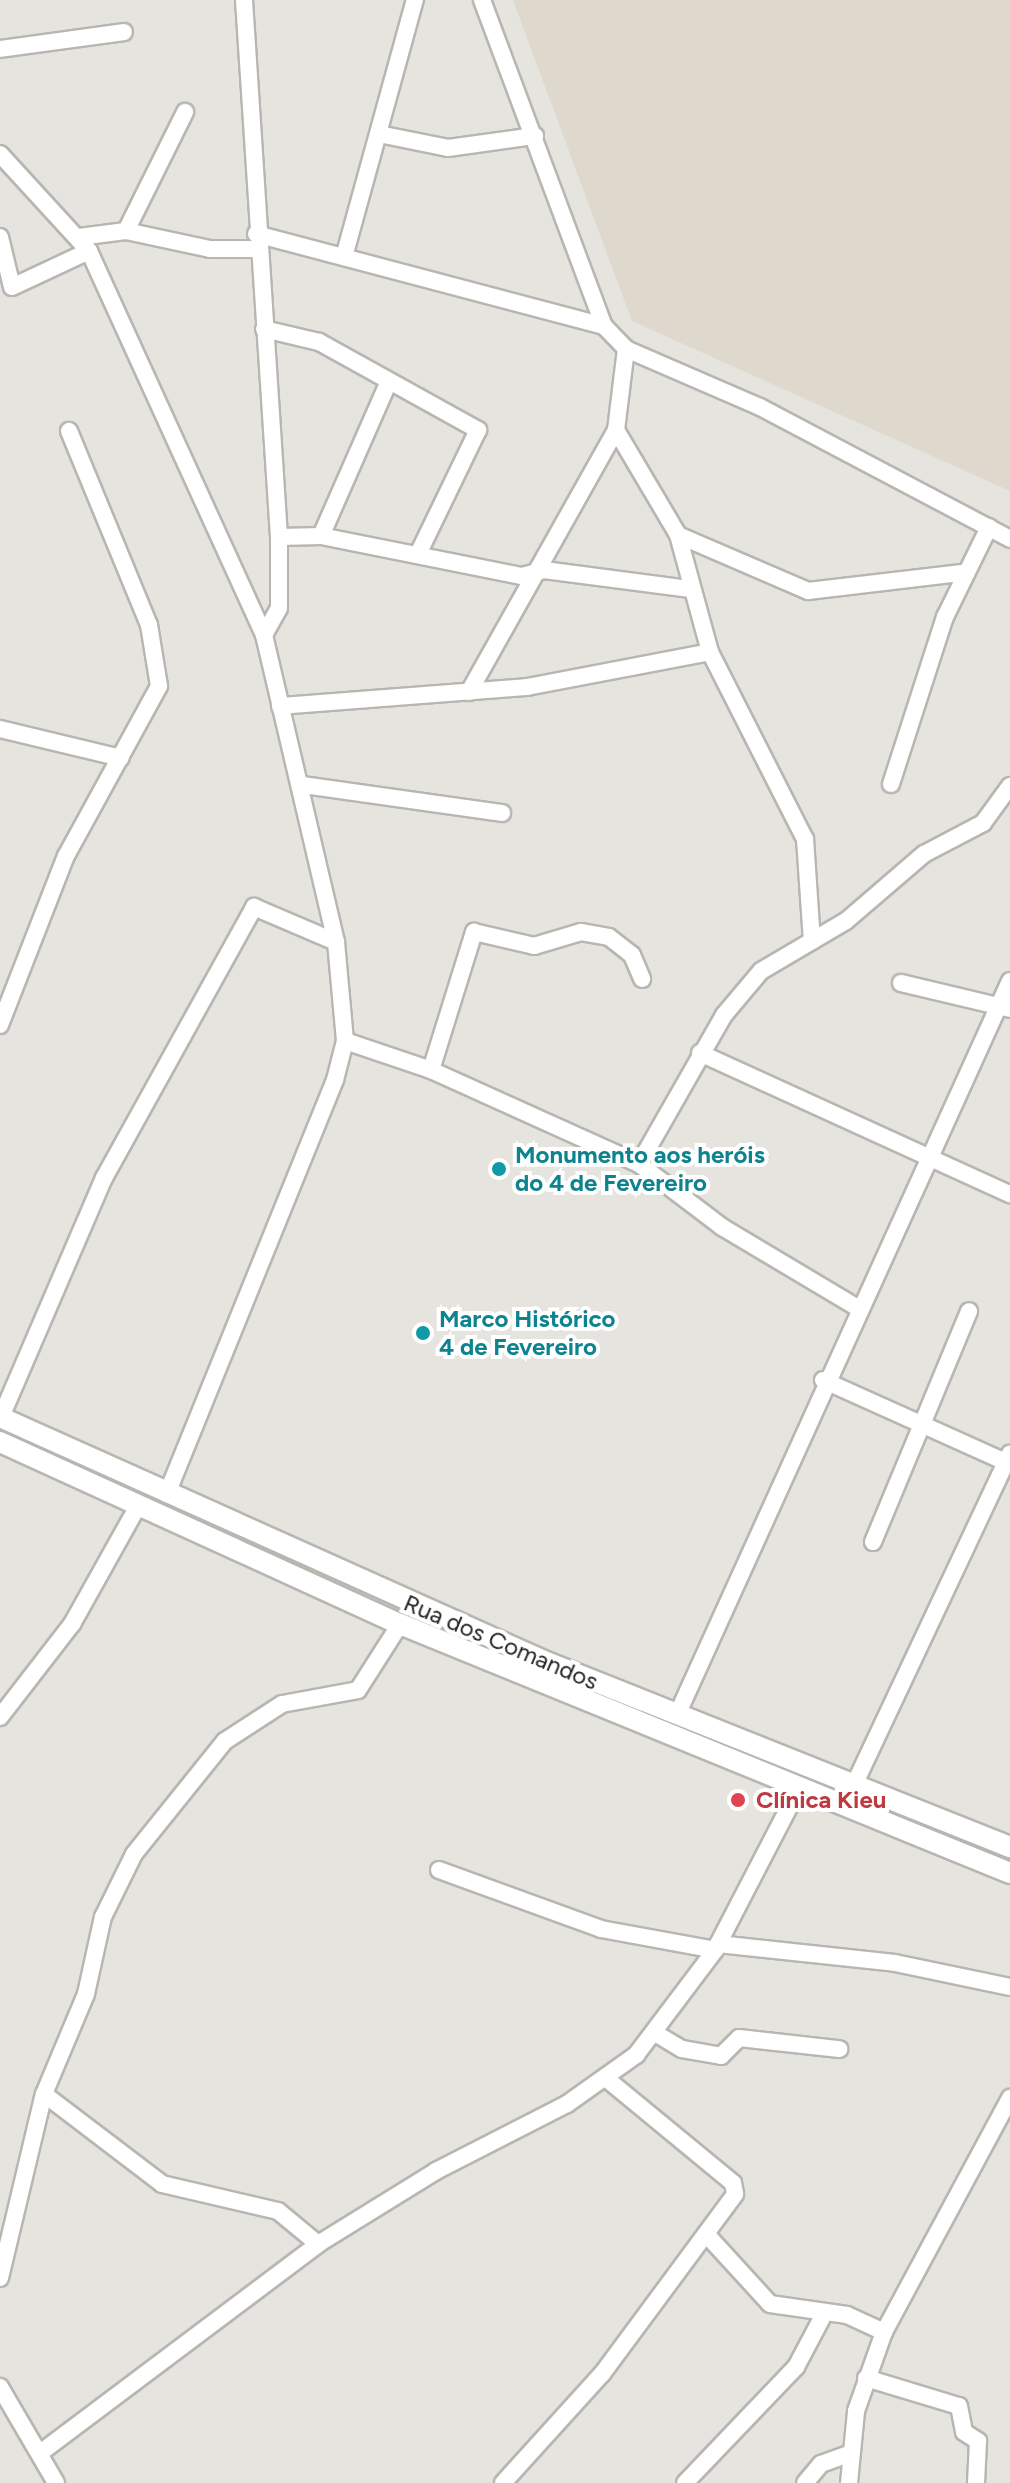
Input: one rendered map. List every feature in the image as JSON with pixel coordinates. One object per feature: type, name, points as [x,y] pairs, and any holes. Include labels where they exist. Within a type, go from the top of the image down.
[{"type":"main road","name":"Rua dos Comandos","points":[[0,1417],[167,1494],[677,1715],[1010,1847]]},
{"type":"main road","name":"Rua dos Comandos","points":[[0,1442],[400,1624],[1010,1873]]},
{"type":"street","points":[[244,0],[256,241],[279,537],[279,608],[264,635]]},
{"type":"street","points":[[344,257],[415,0]]},
{"type":"street","points":[[482,0],[604,326],[626,349],[760,407],[1010,539]]},
{"type":"street","points":[[0,49],[124,32]]},
{"type":"street","points":[[126,231],[185,112]]},
{"type":"street","points":[[379,134],[456,148],[535,136]]},
{"type":"street","points":[[0,154],[84,244],[264,635],[303,785],[336,942],[345,1041],[167,1494]]},
{"type":"street","points":[[0,237],[12,287],[84,244],[126,231],[210,249],[256,241],[344,257],[604,326]]},
{"type":"street","points":[[264,329],[310,338],[479,433],[418,554]]},
{"type":"street","points":[[469,692],[616,430],[626,349]]},
{"type":"street","points":[[321,536],[389,381]]},
{"type":"street","points":[[616,430],[678,535],[710,652],[805,839],[812,941]]},
{"type":"street","points":[[0,1025],[66,856],[151,708],[160,665],[69,431]]},
{"type":"street","points":[[891,784],[962,573],[989,527]]},
{"type":"street","points":[[678,535],[808,591],[962,573]]},
{"type":"street","points":[[279,537],[321,536],[533,574],[691,589]]},
{"type":"street","points":[[280,706],[469,692],[710,652]]},
{"type":"street","points":[[0,729],[121,758]]},
{"type":"street","points":[[303,785],[502,813]]},
{"type":"street","points":[[639,1164],[700,1053],[761,971],[874,900],[924,854],[983,823],[1010,786]]},
{"type":"street","points":[[0,1417],[104,1178],[251,911],[260,906],[336,942]]},
{"type":"street","points":[[431,1070],[474,932],[534,946],[581,932],[609,937],[632,955],[642,979]]},
{"type":"street","points":[[677,1715],[823,1380],[1005,1006],[1010,981]]},
{"type":"street","points":[[901,983],[974,1005],[1005,1006]]},
{"type":"street","points":[[345,1041],[431,1070],[639,1164],[722,1227],[858,1308]]},
{"type":"street","points":[[700,1053],[1010,1194]]},
{"type":"street","points":[[873,1542],[969,1311]]},
{"type":"street","points":[[823,1380],[1009,1460],[855,1783]]},
{"type":"street","points":[[0,1717],[67,1632],[138,1506]]},
{"type":"street","points":[[0,2278],[44,2094],[86,1994],[115,1886],[164,1812],[225,1741],[256,1718],[298,1700],[358,1690],[400,1624]]},
{"type":"street","points":[[40,2453],[318,2244],[607,2079],[655,2033],[717,1947],[800,1786]]},
{"type":"street","points":[[439,1870],[601,1929],[717,1947],[895,1963],[1010,1987]]},
{"type":"street","points":[[655,2033],[682,2049],[721,2056],[739,2038],[839,2049]]},
{"type":"street","points":[[503,2483],[602,2374],[732,2200],[733,2183],[607,2079]]},
{"type":"street","points":[[44,2094],[162,2184],[278,2211],[318,2244]]},
{"type":"street","points":[[849,2483],[849,2454],[866,2378],[884,2332],[1010,2098]]},
{"type":"street","points":[[707,2235],[770,2304],[824,2314],[884,2332]]},
{"type":"street","points":[[685,2483],[796,2367],[824,2314]]},
{"type":"street","points":[[866,2378],[959,2406],[964,2432],[978,2441],[976,2483]]},
{"type":"street","points":[[0,2387],[56,2483]]},
{"type":"street","points":[[805,2483],[821,2464],[849,2454]]},
{"type":"shaded area","points":[[513,0],[1010,0],[1010,491],[632,321]]},
{"type":"place","name":"Monumento aos heróis do 4 de Fevereiro","points":[[499,1169]]},
{"type":"place","name":"Marco Histórico 4 de Fevereiro","points":[[423,1333]]},
{"type":"place","name":"Clínica Kieu","points":[[738,1800]]}]
